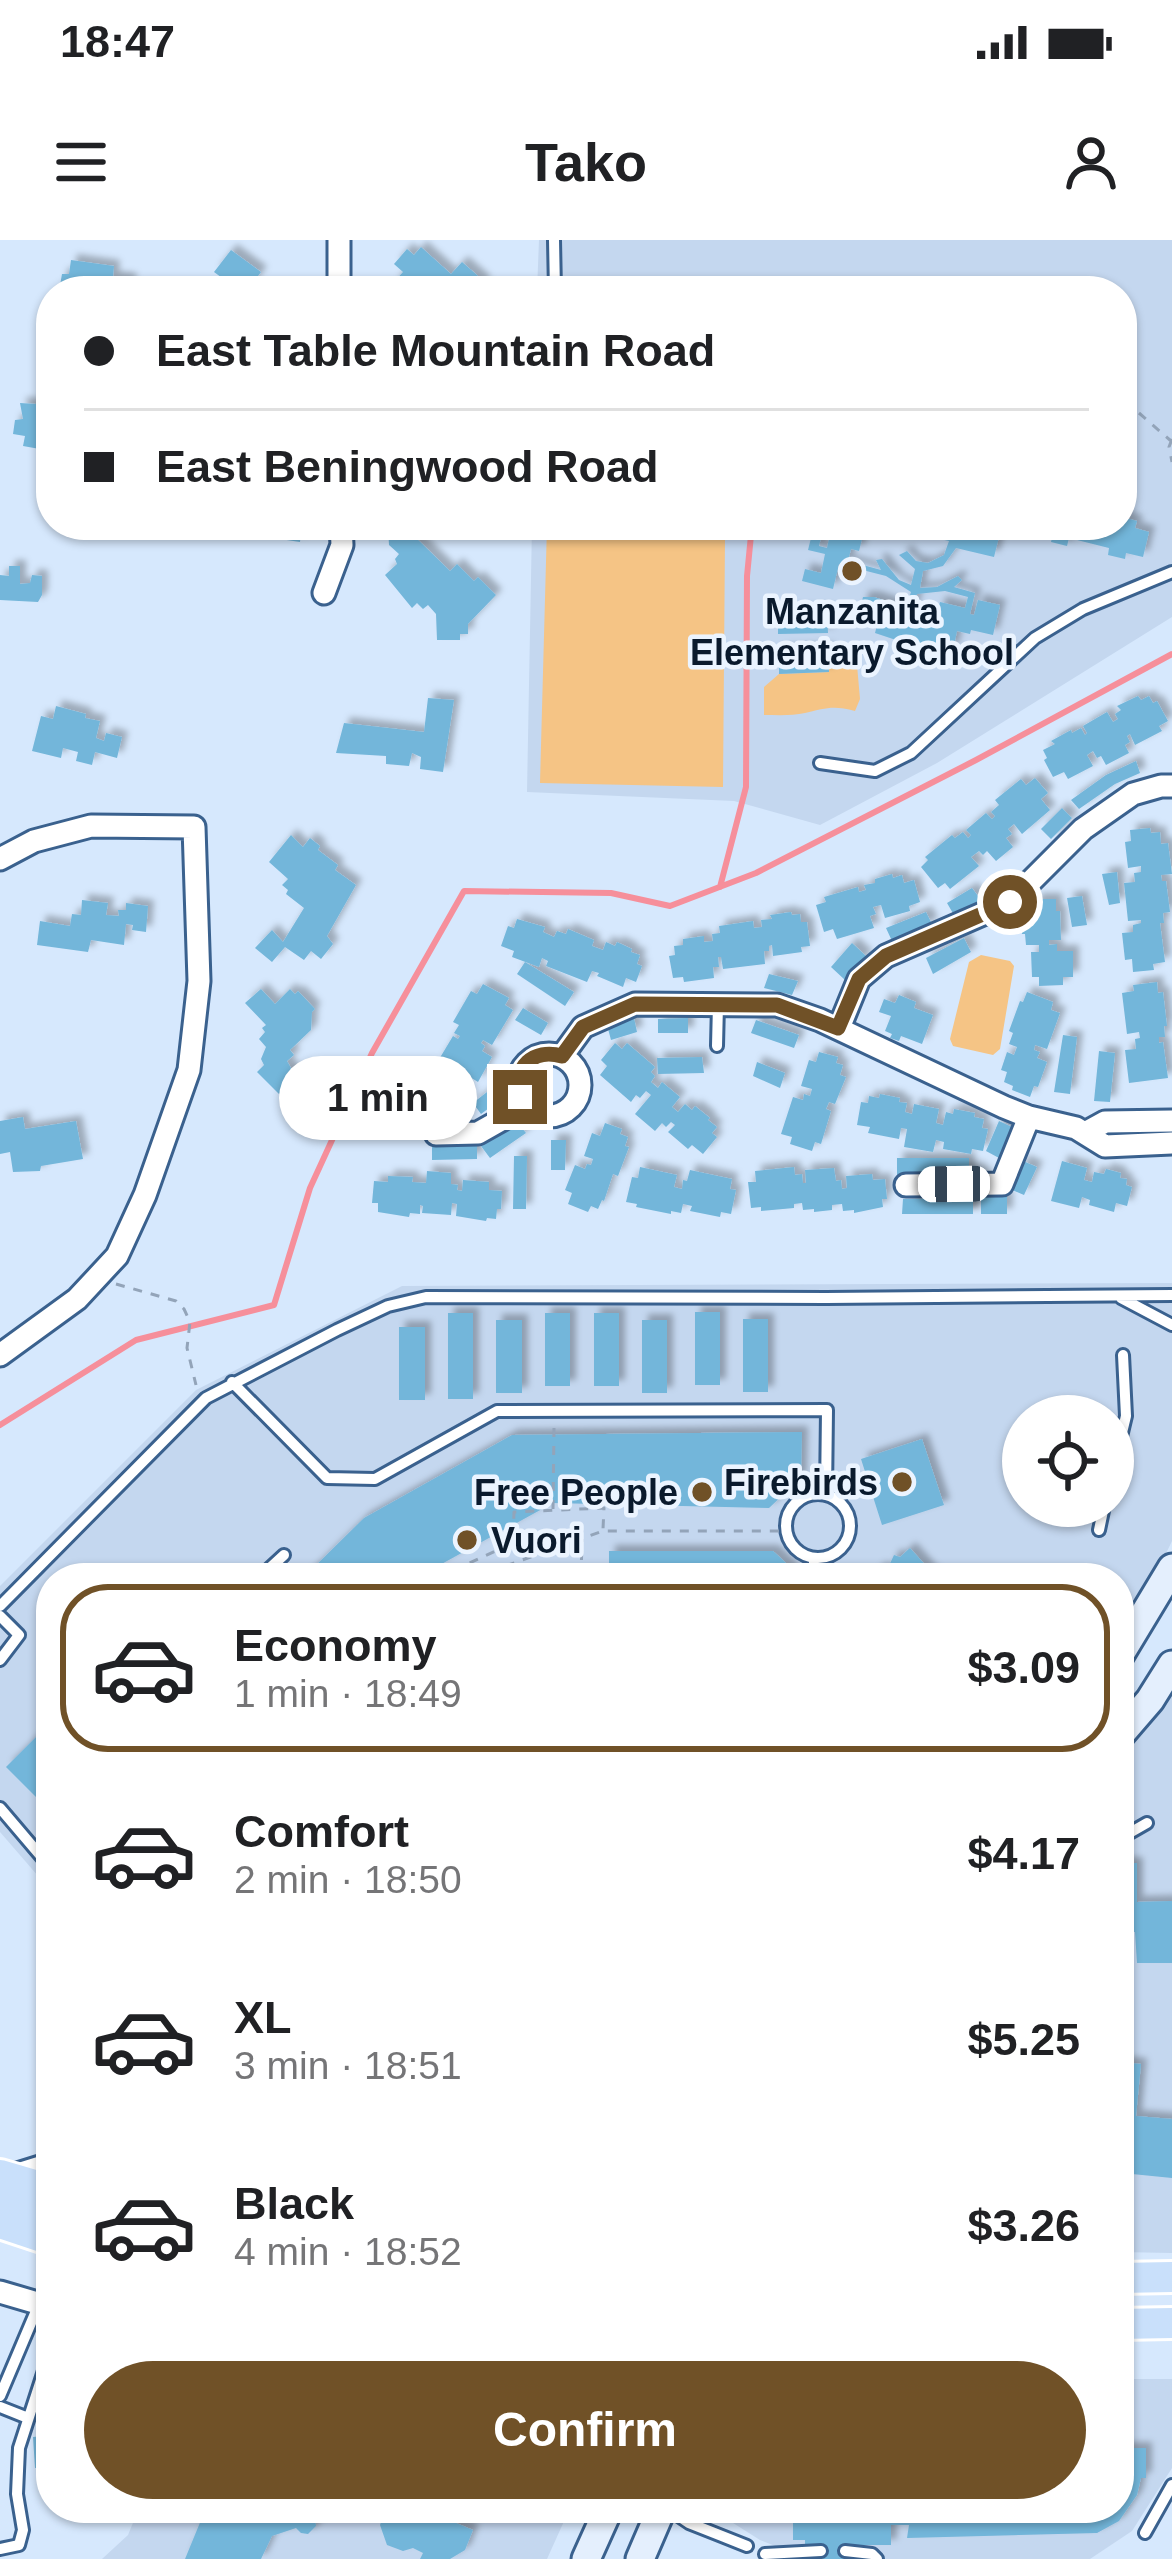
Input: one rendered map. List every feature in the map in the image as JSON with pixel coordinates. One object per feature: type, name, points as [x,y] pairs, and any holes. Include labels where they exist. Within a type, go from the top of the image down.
[{"type":"main road","points":[[0,2174],[36,2185]]},
{"type":"main road","points":[[0,2204],[36,2208]]},
{"type":"main road","points":[[0,2223],[36,2235]]},
{"type":"main road","points":[[1134,2278],[1172,2277]]},
{"type":"main road","points":[[1134,2324],[1172,2323]]},
{"type":"street","points":[[339,240],[340,276]]},
{"type":"street","points":[[324,593],[342,540]]},
{"type":"street","points":[[838,1028],[859,979],[886,956],[1010,902],[1083,829],[1133,794],[1172,786]]},
{"type":"street","points":[[0,860],[34,841],[92,826],[194,827],[199,981],[189,1070],[145,1195],[117,1256],[77,1299],[0,1355]]},
{"type":"street","points":[[562,1056],[583,1027],[635,1004],[777,1005],[838,1028],[1029,1118],[1076,1128],[1105,1146],[1172,1143]]},
{"type":"street","points":[[541,1054],[562,1056],[577,1070],[577,1100],[561,1114],[541,1115],[526,1106],[517,1087],[523,1066],[541,1054]]},
{"type":"street","points":[[436,1134],[478,1133],[526,1106]]},
{"type":"street","points":[[906,1185],[1002,1184],[1029,1118]]},
{"type":"street","points":[[1085,1133],[1105,1122],[1172,1121]]},
{"type":"street","points":[[1134,1631],[1172,1568]]},
{"type":"street","points":[[1134,1719],[1172,1664]]},
{"type":"street","points":[[0,2292],[36,2303]]},
{"type":"street","points":[[586,2559],[602,2523]]},
{"type":"street","points":[[640,2559],[657,2523]]},
{"type":"lane","points":[[554,240],[555,276]]},
{"type":"lane","points":[[820,763],[875,771],[911,753],[1035,638],[1083,609],[1172,572]]},
{"type":"lane","points":[[717,1046],[718,1004]]},
{"type":"lane","points":[[43,1563],[206,1398],[372,1313],[426,1297],[1172,1295]]},
{"type":"lane","points":[[1118,1297],[1172,1325]]},
{"type":"lane","points":[[1124,1355],[1125,1395]]},
{"type":"lane","points":[[232,1382],[327,1478],[375,1479],[497,1411],[827,1410],[826,1495]]},
{"type":"lane","points":[[826,1495],[849,1516],[849,1537],[835,1553],[814,1558],[796,1549],[787,1521],[797,1503],[826,1495]]},
{"type":"lane","points":[[275,1563],[284,1555]]},
{"type":"lane","points":[[814,1558],[814,1563]]},
{"type":"lane","points":[[0,1606],[36,1570]]},
{"type":"lane","points":[[0,1616],[19,1635],[0,1660]]},
{"type":"lane","points":[[0,1808],[36,1850]]},
{"type":"lane","points":[[1134,1830],[1147,1823]]},
{"type":"lane","points":[[0,2174],[36,2163]]},
{"type":"lane","points":[[0,2396],[36,2324]]},
{"type":"lane","points":[[0,2549],[19,2545],[23,2530],[17,2494],[19,2448],[36,2394]]},
{"type":"lane","points":[[0,2408],[28,2418]]},
{"type":"lane","points":[[1145,2533],[1172,2485]]},
{"type":"lane","points":[[689,2523],[747,2546]]},
{"type":"lane","points":[[765,2554],[821,2551]]},
{"type":"lane","points":[[845,2551],[872,2554],[877,2559]]},
{"type":"path","points":[[1139,413],[1171,440],[1172,462]]},
{"type":"path","points":[[98,1278],[176,1301],[184,1309],[190,1322],[190,1364],[196,1386],[206,1398]]},
{"type":"path","points":[[553,1510],[554,1423]]},
{"type":"path","points":[[471,1563],[513,1544],[514,1512],[604,1508],[603,1531]]},
{"type":"path","points":[[514,1563],[603,1531],[787,1531]]},
{"type":"path","points":[[581,1563],[582,1539]]},
{"type":"shaded area","name":"Manzanita Elementary School","points":[[539,240],[1172,240],[1172,617],[937,763],[820,825],[734,801],[527,792],[532,540],[1137,540],[1137,276],[538,276]]},
{"type":"shaded area","points":[[547,540],[725,540],[723,787],[540,783]]},
{"type":"shaded area","points":[[841,648],[857,665],[860,699],[855,711],[830,708],[764,715],[764,687],[779,674],[829,672],[828,649]]},
{"type":"shaded area","points":[[981,955],[1014,966],[1000,1049],[993,1055],[953,1046],[950,1039],[969,962]]},
{"type":"shaded area","points":[[1172,1283],[1172,1541],[1134,1607],[1134,1563],[36,1563],[36,1874],[0,1832],[0,1586],[196,1390],[402,1286]]},
{"type":"shaded area","points":[[1172,1679],[1172,2253],[1134,2252],[1134,1729]]},
{"type":"shaded area","points":[[1134,2379],[1172,2379],[1172,2468],[1132,2531],[1090,2559],[807,2559],[733,2523],[1134,2523]]},
{"type":"shaded area","points":[[133,2523],[563,2523],[547,2559],[102,2559],[128,2535]]},
{"type":"building","points":[[421,247],[451,274],[462,262],[478,276],[399,276],[403,272],[394,264],[407,249],[414,255]]},
{"type":"building","points":[[231,250],[261,272],[258,276],[219,276],[214,272]]},
{"type":"building","points":[[71,260],[114,266],[113,276],[62,276],[69,274]]},
{"type":"building","points":[[20,403],[36,404],[36,448],[23,446],[25,436],[13,434],[15,420],[23,419]]},
{"type":"building","points":[[1137,529],[1149,532],[1143,557],[1108,555],[1109,548],[1077,540],[1137,540]]},
{"type":"building","points":[[389,540],[418,540],[450,571],[457,564],[496,595],[468,624],[468,634],[460,634],[460,640],[437,640],[436,614],[428,605],[423,609],[417,603],[412,608],[385,575],[397,564],[399,554]]},
{"type":"building","points":[[810,540],[820,540],[819,546],[827,548],[829,540],[862,540],[859,551],[851,549],[848,561],[881,570],[876,560],[882,559],[899,580],[911,585],[915,569],[899,555],[907,551],[916,561],[928,563],[944,555],[949,541],[944,540],[998,540],[994,557],[956,548],[943,566],[923,571],[920,588],[937,587],[958,576],[962,580],[954,587],[975,593],[970,614],[974,615],[978,600],[1000,605],[993,635],[957,631],[953,650],[931,645],[927,659],[905,653],[908,644],[875,633],[878,621],[858,617],[863,597],[874,597],[904,607],[902,620],[911,592],[886,576],[839,564],[833,589],[802,581],[805,569],[821,573],[825,554],[808,550]],"holes":[[[945,591],[968,597],[965,608],[940,602],[934,623],[910,621],[917,594]]]},
{"type":"building","points":[[9,566],[20,566],[20,584],[30,583],[32,575],[42,576],[38,602],[0,600],[0,575],[9,576]]},
{"type":"building","points":[[827,611],[828,633],[778,634],[778,612]]},
{"type":"building","points":[[828,649],[829,672],[779,674],[779,651]]},
{"type":"building","points":[[1138,696],[1157,701],[1168,721],[1159,726],[1162,731],[1135,745],[1130,734],[1125,745],[1129,753],[1106,765],[1093,751],[1087,755],[1093,766],[1068,779],[1064,772],[1053,777],[1043,750],[1055,744],[1051,741],[1081,728],[1085,735],[1083,726],[1107,712],[1113,722],[1121,710],[1117,706]]},
{"type":"building","points":[[428,698],[454,700],[443,772],[420,769],[421,757],[412,753],[409,766],[386,764],[386,756],[336,753],[344,723],[424,732]]},
{"type":"building","points":[[56,706],[100,721],[96,738],[104,741],[106,733],[122,737],[117,758],[95,752],[92,765],[76,761],[78,752],[63,748],[61,758],[32,751],[41,716],[53,719]]},
{"type":"building","points":[[1136,761],[1140,773],[1079,809],[1071,800],[1106,775]]},
{"type":"building","points":[[1035,778],[1048,793],[1041,799],[1050,810],[1022,834],[1014,824],[1008,829],[1012,834],[1006,838],[1013,847],[996,861],[987,851],[983,855],[979,851],[971,857],[979,866],[950,889],[945,883],[938,888],[921,867],[928,860],[925,857],[952,835],[955,838],[963,832],[968,838],[971,835],[966,830],[986,813],[992,819],[995,816],[991,812],[999,805],[995,800],[1021,779],[1026,785]]},
{"type":"building","points":[[1062,808],[1072,818],[1051,839],[1041,829]]},
{"type":"building","points":[[1150,828],[1151,833],[1160,832],[1161,844],[1168,843],[1172,874],[1161,875],[1170,912],[1163,913],[1164,923],[1160,923],[1165,962],[1153,964],[1154,970],[1133,972],[1132,959],[1125,960],[1122,933],[1133,932],[1133,925],[1141,920],[1128,921],[1124,883],[1135,882],[1134,873],[1141,872],[1141,866],[1128,868],[1125,842],[1131,841],[1130,830]]},
{"type":"building","points":[[291,835],[303,847],[310,838],[338,865],[335,870],[356,885],[327,936],[333,944],[321,959],[311,951],[304,960],[285,947],[272,962],[255,948],[272,930],[283,942],[304,908],[286,894],[282,885],[288,879],[269,862]]},
{"type":"building","points":[[1117,872],[1120,903],[1109,905],[1102,874]]},
{"type":"building","points":[[892,874],[893,878],[902,875],[904,883],[914,880],[920,902],[909,906],[910,911],[885,918],[881,905],[873,907],[876,914],[870,916],[874,928],[837,939],[833,929],[824,932],[816,905],[826,902],[824,897],[858,887],[859,892],[866,890],[864,885]]},
{"type":"building","points":[[972,888],[981,900],[954,915],[947,903]]},
{"type":"building","points":[[1082,896],[1087,925],[1072,927],[1067,898]]},
{"type":"building","points":[[1035,899],[1056,899],[1056,911],[1060,911],[1061,940],[1049,940],[1049,945],[1057,944],[1057,951],[1073,951],[1073,977],[1063,977],[1063,985],[1039,986],[1039,977],[1032,977],[1031,952],[1039,952],[1039,945],[1026,945],[1021,915],[1025,915],[1025,905],[1035,905]]},
{"type":"building","points":[[82,900],[108,903],[106,915],[119,916],[118,910],[126,910],[126,903],[148,906],[146,932],[126,924],[124,945],[91,940],[88,952],[37,945],[40,921],[70,926],[72,914],[81,915]]},
{"type":"building","points":[[791,912],[807,922],[810,946],[801,947],[802,952],[773,956],[772,945],[764,951],[765,964],[723,969],[718,957],[714,978],[684,982],[683,977],[673,978],[669,956],[675,955],[674,946],[683,945],[683,939],[704,936],[704,942],[713,941],[719,926],[753,921],[754,928],[762,927],[761,920],[772,919],[770,915]]},
{"type":"building","points":[[926,912],[932,924],[892,941],[886,928]]},
{"type":"building","points":[[517,919],[545,927],[543,932],[554,937],[557,931],[566,934],[568,929],[594,940],[592,946],[603,950],[606,942],[632,949],[640,955],[637,964],[642,966],[636,982],[626,978],[623,987],[592,971],[587,982],[546,966],[548,961],[542,958],[539,967],[512,957],[514,951],[501,946],[508,926],[514,928]]},
{"type":"building","points":[[964,938],[971,952],[933,974],[926,958]]},
{"type":"building","points":[[852,943],[866,956],[845,980],[831,967]]},
{"type":"building","points":[[525,962],[574,992],[565,1006],[517,974]]},
{"type":"building","points":[[769,974],[798,981],[792,995],[764,988]]},
{"type":"building","points":[[1157,982],[1158,993],[1163,992],[1167,1026],[1159,1043],[1163,1042],[1168,1078],[1129,1083],[1125,1050],[1136,1049],[1135,1039],[1140,1038],[1139,1032],[1127,1034],[1122,993],[1134,991],[1133,985]]},
{"type":"building","points":[[483,984],[509,998],[505,1005],[513,1010],[492,1045],[481,1043],[482,1051],[492,1057],[478,1082],[461,1079],[466,1087],[454,1109],[449,1106],[442,1118],[424,1108],[418,1089],[430,1068],[438,1073],[444,1064],[438,1061],[453,1036],[460,1036],[454,1033],[459,1025],[453,1022],[471,991],[477,994]]},
{"type":"building","points":[[261,989],[275,1004],[290,989],[295,994],[298,991],[315,1009],[311,1030],[290,1050],[294,1055],[287,1061],[296,1077],[279,1094],[257,1072],[264,1065],[261,1059],[266,1047],[259,1039],[266,1025],[245,1003]]},
{"type":"building","points":[[1027,992],[1053,1002],[1051,1010],[1060,1013],[1047,1049],[1035,1045],[1034,1050],[1040,1052],[1037,1058],[1047,1062],[1030,1097],[1012,1090],[1004,1082],[1007,1072],[1001,1070],[1007,1052],[1014,1055],[1017,1047],[1009,1044],[1013,1033],[1009,1031]]},
{"type":"building","points":[[899,995],[933,1015],[922,1044],[901,1036],[899,1041],[890,1038],[892,1034],[885,1031],[891,1016],[879,1012],[884,999],[895,1003]]},
{"type":"building","points":[[523,1008],[548,1023],[541,1035],[515,1020]]},
{"type":"building","points":[[634,1018],[637,1032],[611,1040],[607,1025]]},
{"type":"building","points":[[688,1018],[688,1033],[658,1033],[658,1019]]},
{"type":"building","points":[[756,1020],[799,1035],[794,1048],[751,1033]]},
{"type":"building","points":[[1063,1035],[1077,1037],[1070,1094],[1054,1092]]},
{"type":"building","points":[[615,1043],[622,1049],[627,1043],[655,1067],[651,1082],[658,1088],[662,1082],[680,1097],[672,1107],[678,1112],[685,1104],[710,1118],[717,1137],[703,1154],[692,1145],[688,1149],[668,1132],[675,1125],[671,1122],[655,1131],[635,1114],[651,1095],[646,1091],[631,1102],[600,1075],[607,1066],[601,1060]]},
{"type":"building","points":[[1099,1051],[1115,1053],[1110,1102],[1094,1101]]},
{"type":"building","points":[[819,1052],[838,1057],[836,1063],[843,1065],[840,1075],[846,1077],[835,1104],[829,1102],[826,1109],[831,1111],[821,1144],[815,1142],[812,1151],[790,1144],[792,1137],[781,1134],[793,1097],[810,1096],[812,1089],[801,1086],[809,1060],[816,1062]]},
{"type":"building","points":[[702,1057],[704,1073],[658,1074],[657,1058]]},
{"type":"building","points":[[757,1062],[785,1073],[780,1088],[753,1076]]},
{"type":"building","points":[[496,1085],[504,1097],[481,1114],[473,1103]]},
{"type":"building","points":[[880,1094],[900,1098],[899,1102],[907,1103],[905,1112],[912,1114],[914,1104],[939,1109],[936,1123],[943,1125],[946,1112],[953,1114],[954,1109],[975,1113],[974,1117],[984,1119],[982,1128],[988,1129],[983,1151],[943,1149],[944,1142],[936,1140],[933,1152],[904,1147],[907,1129],[901,1128],[899,1139],[868,1133],[870,1127],[857,1125],[861,1102],[868,1103],[869,1096],[879,1098]]},
{"type":"building","points":[[23,1117],[25,1129],[76,1121],[83,1159],[41,1166],[40,1171],[13,1172],[10,1152],[0,1154],[0,1121]]},
{"type":"building","points":[[516,1121],[526,1133],[490,1158],[481,1146]]},
{"type":"building","points":[[999,1121],[1014,1128],[999,1158],[986,1151]]},
{"type":"building","points":[[605,1123],[622,1129],[620,1134],[628,1137],[625,1146],[629,1147],[604,1201],[588,1212],[568,1204],[572,1193],[565,1190],[575,1165],[585,1169],[591,1165],[593,1159],[584,1156],[592,1133],[600,1136]]},
{"type":"building","points":[[551,1140],[566,1140],[565,1170],[551,1170]]},
{"type":"building","points":[[432,1145],[477,1145],[477,1159],[432,1160]]},
{"type":"building","points":[[514,1156],[527,1156],[526,1209],[513,1209]]},
{"type":"building","points":[[897,1158],[969,1158],[969,1176],[897,1176]]},
{"type":"building","points":[[1023,1161],[1037,1167],[1024,1195],[1010,1189]]},
{"type":"building","points":[[1062,1161],[1087,1168],[1084,1180],[1092,1182],[1094,1172],[1121,1173],[1120,1178],[1132,1187],[1127,1206],[1116,1203],[1114,1212],[1089,1205],[1090,1200],[1082,1197],[1079,1208],[1051,1201]]},
{"type":"building","points":[[640,1167],[677,1175],[674,1187],[682,1189],[690,1170],[732,1179],[730,1189],[736,1190],[731,1214],[721,1212],[720,1217],[690,1211],[692,1206],[683,1204],[681,1213],[671,1214],[626,1202],[632,1177],[638,1178]]},
{"type":"building","points":[[794,1167],[803,1183],[805,1170],[834,1168],[842,1189],[847,1188],[846,1176],[872,1174],[873,1180],[885,1179],[887,1199],[882,1199],[883,1207],[854,1213],[843,1211],[842,1204],[814,1212],[803,1210],[802,1203],[794,1208],[751,1208],[748,1182],[756,1182],[755,1171]]},
{"type":"building","points":[[427,1171],[451,1173],[451,1184],[458,1185],[457,1190],[462,1191],[463,1180],[489,1182],[489,1190],[502,1191],[496,1219],[456,1216],[457,1204],[452,1203],[451,1215],[422,1213],[420,1205],[420,1214],[409,1217],[378,1212],[378,1203],[372,1203],[374,1181],[388,1182],[388,1176],[426,1183]]},
{"type":"building","points":[[981,1197],[1007,1197],[1007,1214],[981,1214]]},
{"type":"building","points":[[973,1198],[973,1214],[902,1214],[903,1199]]},
{"type":"building","points":[[695,1312],[720,1312],[720,1385],[695,1385]]},
{"type":"building","points":[[448,1313],[473,1313],[473,1399],[448,1399]]},
{"type":"building","points":[[545,1313],[570,1313],[570,1386],[545,1386]]},
{"type":"building","points":[[594,1313],[619,1313],[619,1386],[594,1386]]},
{"type":"building","points":[[743,1319],[768,1319],[768,1392],[743,1392]]},
{"type":"building","points":[[496,1320],[522,1320],[522,1393],[496,1393]]},
{"type":"building","points":[[642,1320],[667,1320],[667,1393],[642,1393]]},
{"type":"building","points":[[399,1327],[425,1327],[425,1400],[399,1400]]},
{"type":"building","points":[[802,1432],[801,1478],[769,1508],[553,1503],[443,1563],[318,1563],[364,1518],[512,1435]]},
{"type":"building","name":"Firebirds","points":[[922,1439],[944,1505],[882,1525],[861,1459]]},
{"type":"building","points":[[910,1548],[924,1563],[890,1563],[894,1555],[900,1557]]},
{"type":"building","points":[[609,1551],[773,1551],[786,1563],[609,1563]]},
{"type":"building","points":[[36,1737],[36,1797],[6,1767]]},
{"type":"building","points":[[1137,1863],[1137,1902],[1172,1901],[1172,1963],[1137,1963],[1135,1932]]},
{"type":"building","points":[[1134,2063],[1141,2064],[1136,2116],[1172,2119],[1172,2178],[1134,2174]]},
{"type":"building","points":[[1134,2448],[1146,2448],[1146,2478],[1141,2478],[1134,2499]]},
{"type":"building","points":[[200,2523],[316,2523],[308,2534],[296,2528],[272,2536],[261,2559],[185,2559]]},
{"type":"building","points":[[456,2523],[473,2530],[465,2550],[450,2559],[420,2559],[423,2553],[413,2548],[403,2551],[387,2545],[380,2525]]},
{"type":"building","points":[[793,2523],[1115,2523],[1097,2533],[907,2538],[909,2525],[891,2525],[891,2545],[845,2545],[846,2559],[821,2559],[821,2545],[793,2540]]},
{"type":"waterway","points":[[720,887],[746,787],[751,540]]},
{"type":"waterway","points":[[0,1425],[136,1340],[274,1305],[310,1188],[372,1053],[464,891],[611,893],[670,906],[756,873],[1172,654]]},
{"type":"place","name":"Manzanita Elementary School","points":[[852,571]]},
{"type":"place","name":"Firebirds","points":[[902,1482]]},
{"type":"place","name":"Free People","points":[[702,1492]]},
{"type":"place","name":"Vuori","points":[[467,1540]]},
{"type":"route","points":[[520,1097],[518,1076],[531,1058],[552,1053],[562,1056],[583,1027],[635,1004],[777,1005],[838,1028],[859,979],[886,956],[1010,902]]}]
